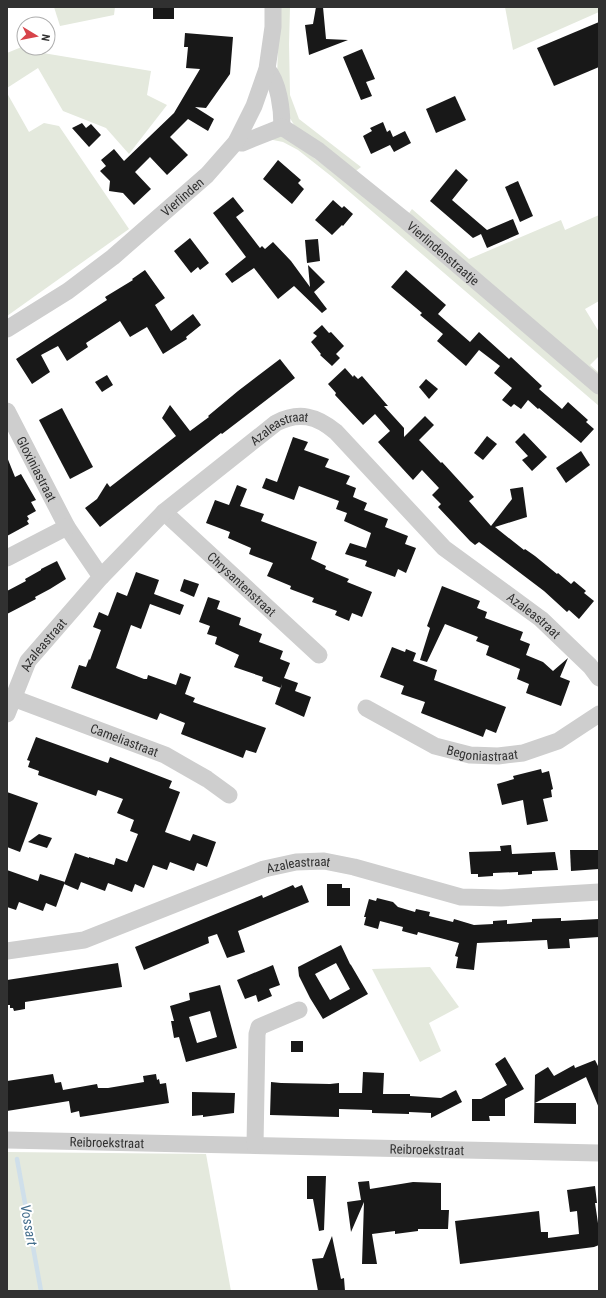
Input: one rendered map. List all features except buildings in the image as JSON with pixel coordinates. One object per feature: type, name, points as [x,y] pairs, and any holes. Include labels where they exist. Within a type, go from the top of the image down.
[{"type":"street","name":"Vierlinden","points":[[7,329],[68,291],[113,257],[207,176],[236,142],[254,106],[267,69],[273,27],[273,7]]},
{"type":"street","points":[[236,142],[242,143],[282,128],[282,112],[272,75],[267,69]]},
{"type":"street","name":"Vierlindenstraatje","points":[[282,128],[319,151],[406,221],[599,386]]},
{"type":"street","name":"Gloxiniastraat","points":[[7,411],[67,527],[101,577]]},
{"type":"street","name":"Azaleastraat","points":[[10,706],[28,662],[101,577],[164,512],[276,423],[287,417],[299,416],[312,418],[325,423],[336,432],[444,548],[541,619],[590,666],[599,678]]},
{"type":"street","name":"Chrysantenstraat","points":[[164,512],[319,656]]},
{"type":"street","points":[[7,558],[67,527]]},
{"type":"street","name":"Cameliastraat","points":[[10,706],[165,755],[207,779],[230,795]]},
{"type":"street","name":"Begoniastraat","points":[[366,708],[435,746],[470,755],[498,756],[523,753],[558,741],[599,714]]},
{"type":"street","name":"Azaleastraat","points":[[7,951],[84,940],[264,869],[296,862],[324,862],[354,867],[461,897],[501,898],[599,892]]},
{"type":"street","points":[[255,1145],[257,1034],[259,1027],[299,1010]]},
{"type":"street","name":"Reibroekstraat","points":[[7,1140],[599,1153]]},
{"type":"shaded area","points":[[54,7],[115,7],[114,15],[60,26]]},
{"type":"shaded area","points":[[279,7],[290,7],[290,95],[299,119],[361,167],[353,173],[299,133],[285,110],[277,80]]},
{"type":"shaded area","points":[[505,7],[599,7],[599,12],[513,50]]},
{"type":"shaded area","points":[[16,49],[16,56],[56,55],[151,71],[147,95],[167,105],[129,154],[106,128],[63,111],[38,68],[7,88],[7,53]]},
{"type":"shaded area","points":[[7,93],[29,132],[44,123],[59,126],[129,229],[7,316]]},
{"type":"shaded area","points":[[283,135],[402,223],[412,209],[469,259],[561,220],[565,230],[599,215],[599,301],[585,309],[599,332],[599,356],[590,365],[599,373],[599,406],[331,176],[298,150],[283,142],[268,139]]},
{"type":"shaded area","points":[[430,967],[459,1007],[429,1023],[441,1051],[420,1062],[372,969]]},
{"type":"shaded area","points":[[7,1152],[206,1154],[231,1291],[7,1291]]},
{"type":"waterway","name":"Vossart","points":[[17,1159],[41,1291]]}]
